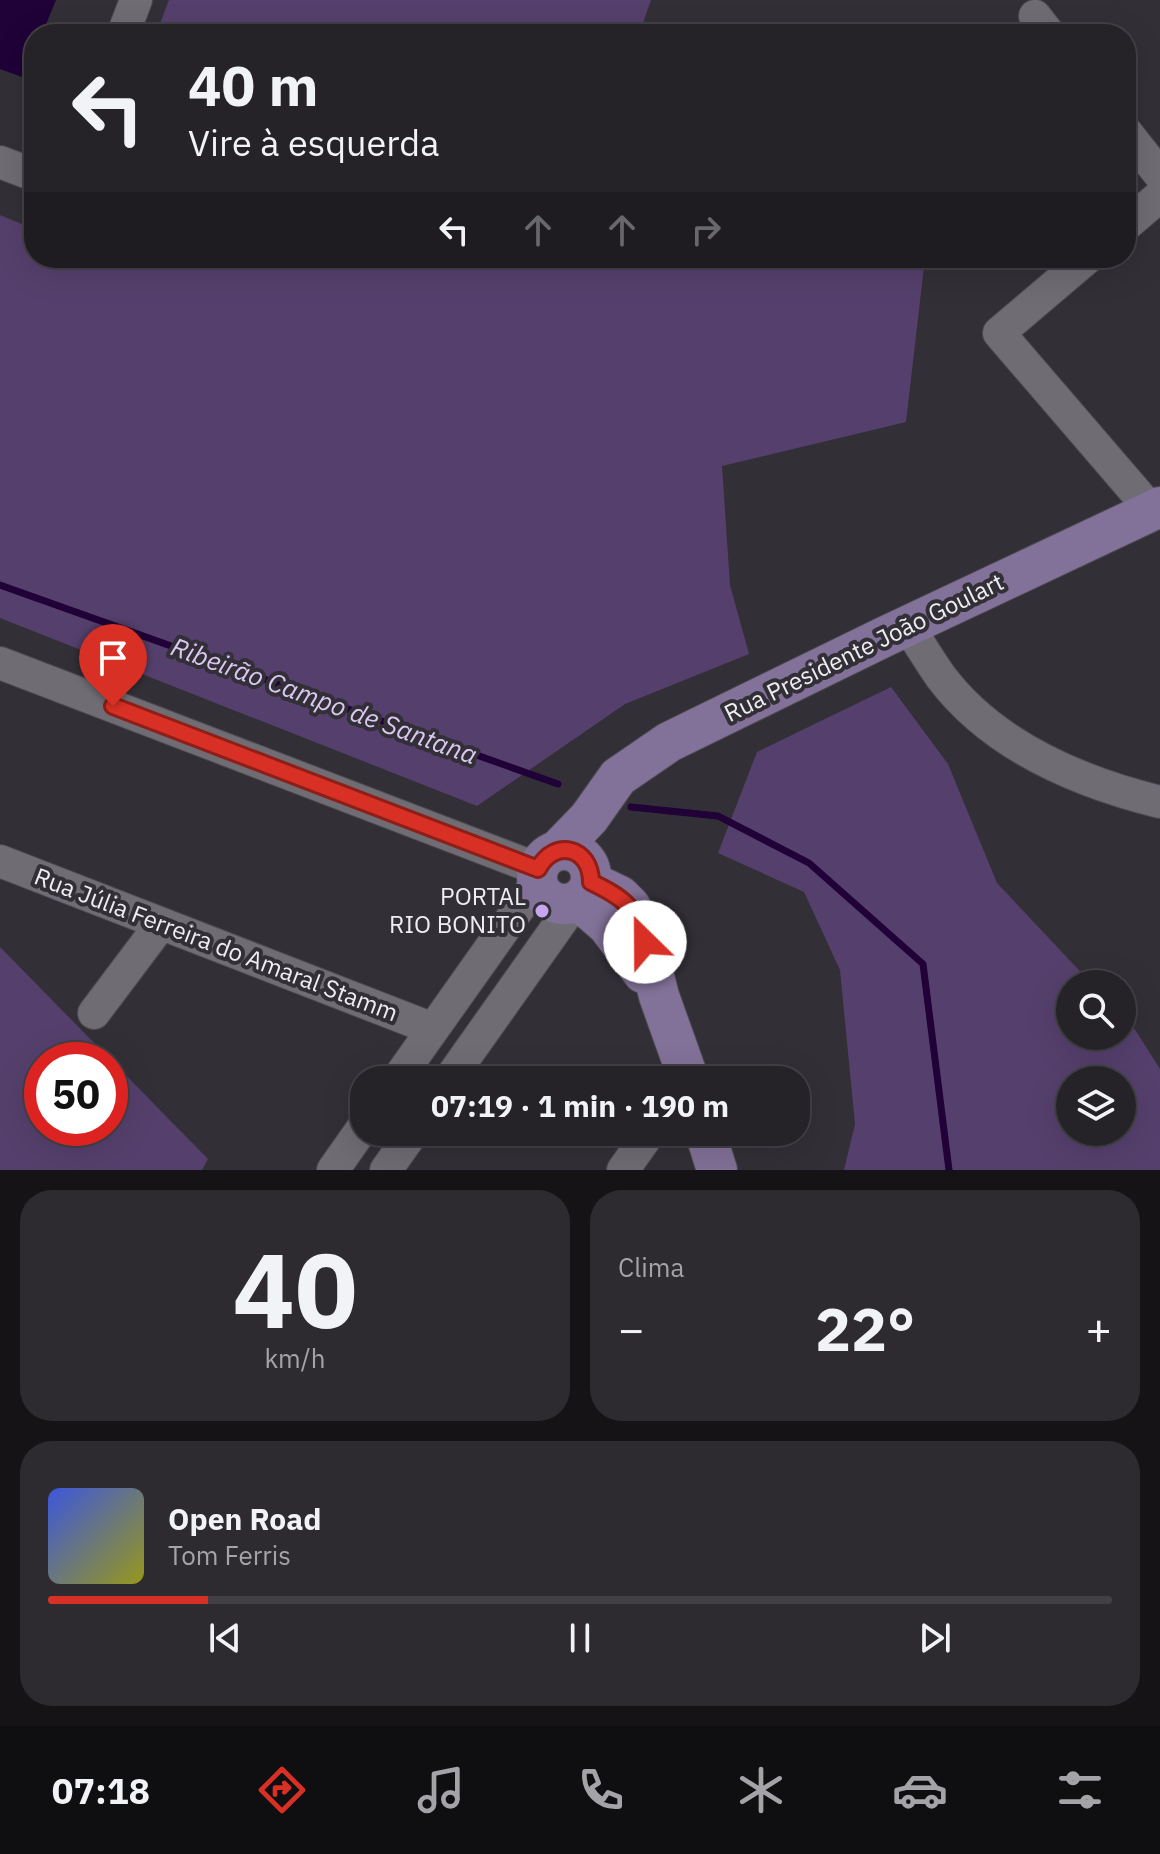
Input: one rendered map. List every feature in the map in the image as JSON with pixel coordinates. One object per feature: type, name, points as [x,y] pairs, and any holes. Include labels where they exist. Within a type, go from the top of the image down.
[{"type":"main road","name":"Rua Presidente João Goulart","points":[[567,878],[589,818],[618,777],[669,742],[1156,509]]},
{"type":"main road","points":[[567,878],[623,943],[659,996],[683,1066]]},
{"type":"main road","points":[[709,1146],[717,1170]]},
{"type":"street","points":[[127,24],[136,0]]},
{"type":"street","points":[[1136,145],[1160,175]]},
{"type":"street","points":[[0,162],[24,171]]},
{"type":"street","points":[[1136,216],[1160,196]]},
{"type":"street","points":[[1075,268],[999,333],[1156,509]]},
{"type":"street","points":[[908,626],[943,678],[977,716],[1025,750],[1109,789],[1160,802]]},
{"type":"street","points":[[0,663],[567,878]]},
{"type":"street","name":"Rua Júlia Ferreira do Amaral Stamm","points":[[0,861],[433,1029]]},
{"type":"street","points":[[407,1066],[433,1029],[567,878]]},
{"type":"street","points":[[457,1066],[567,878]]},
{"type":"street","points":[[94,1013],[161,924]]},
{"type":"street","points":[[333,1170],[350,1146]]},
{"type":"street","points":[[386,1170],[403,1146]]},
{"type":"street","points":[[623,1170],[640,1146]]},
{"type":"shaded area","points":[[0,0],[56,0],[46,24],[24,24],[24,78],[0,69]]},
{"type":"shaded area","points":[[169,0],[651,0],[643,24],[160,24]]},
{"type":"shaded area","points":[[0,215],[24,225],[24,268],[924,268],[906,422],[722,466],[730,585],[749,654],[625,704],[477,806],[0,618]]},
{"type":"shaded area","points":[[891,687],[948,764],[997,883],[1079,970],[1056,970],[1056,1050],[1136,1050],[1136,1031],[1160,1069],[1160,1170],[844,1170],[855,1124],[840,970],[804,892],[718,853],[757,752]]},
{"type":"shaded area","points":[[0,947],[93,1042],[24,1042],[24,1146],[128,1146],[128,1077],[208,1159],[202,1170],[0,1170]]},
{"type":"waterway","name":"Ribeirão Campo de Santana","points":[[0,585],[558,784]]},
{"type":"waterway","name":"Ribeirão Campo de Santana","points":[[631,807],[718,816],[809,863],[923,964],[949,1170]]},
{"type":"place","name":"PORTAL RIO BONITO","points":[[542,911]]},
{"type":"route","points":[[113,706],[538,869],[542,861],[557,851],[575,852],[588,864],[591,882],[620,896],[630,906],[640,922],[645,942]]}]
